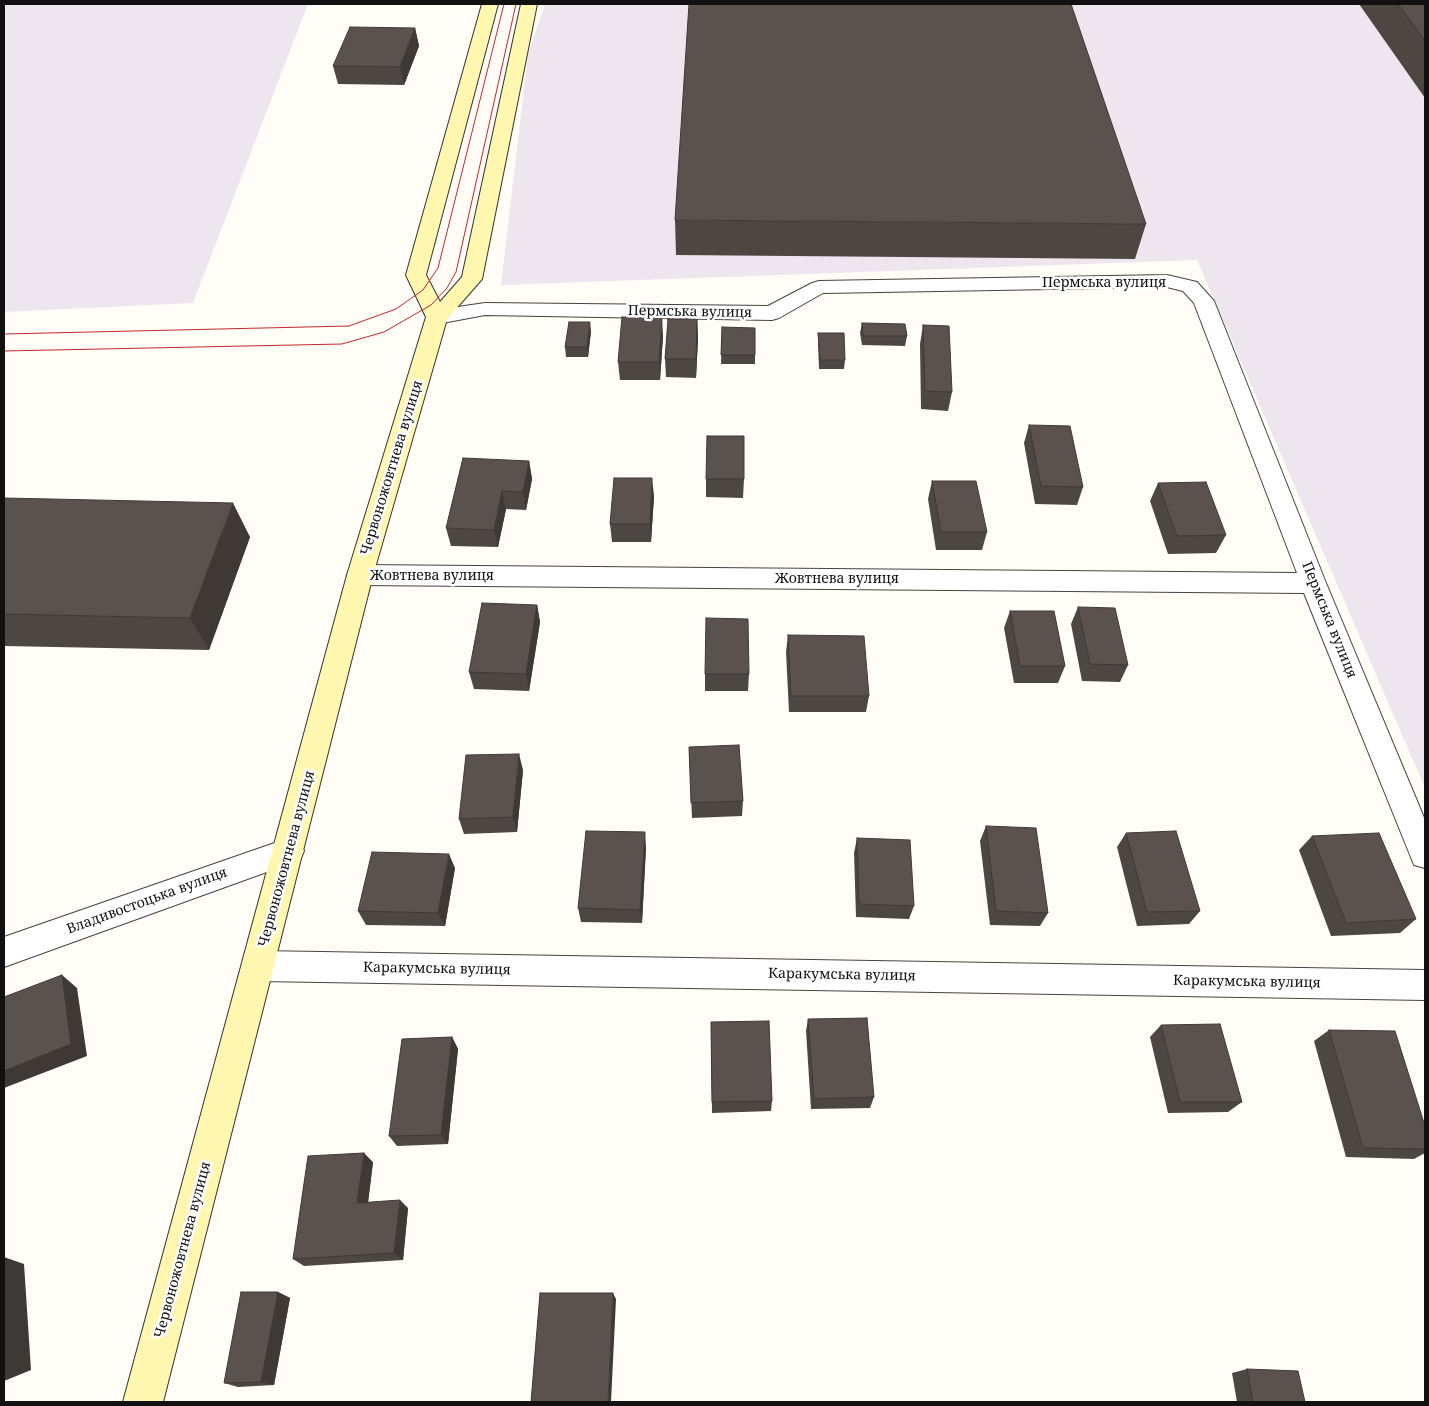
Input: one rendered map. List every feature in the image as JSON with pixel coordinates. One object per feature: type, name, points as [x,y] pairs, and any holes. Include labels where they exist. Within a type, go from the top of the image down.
[{"type":"main road","points":[[437,317],[416,275],[490,4]]},
{"type":"main road","name":"Червоножовтнева вулиця","points":[[138,1400],[259,966],[360,575],[437,317],[472,279],[529,4]]},
{"type":"street","name":"Пермська вулиця","points":[[437,317],[485,309],[772,313],[819,287],[1167,281],[1190,286],[1204,301],[1313,583],[1425,855]]},
{"type":"street","name":"Жовтнева вулиця","points":[[360,575],[1313,583]]},
{"type":"street","name":"Владивостоцька вулиця","points":[[4,952],[289,851]]},
{"type":"street","name":"Каракумська вулиця","points":[[259,966],[1425,985]]},
{"type":"shaded area","points":[[4,4],[308,4],[193,303],[4,312]]},
{"type":"shaded area","points":[[545,4],[1425,4],[1425,788],[1197,260],[501,285],[528,55]]},
{"type":"building","points":[[689,4],[1071,4],[1146,224],[675,220]]},
{"type":"building","points":[[1398,4],[1425,4],[1425,41]]},
{"type":"building","points":[[350,27],[415,28],[400,67],[333,66]]},
{"type":"building","points":[[622,317],[662,317],[659,362],[618,362]]},
{"type":"building","points":[[668,319],[697,319],[696,359],[665,359]]},
{"type":"building","points":[[569,322],[590,322],[587,347],[565,347]]},
{"type":"building","points":[[862,323],[905,324],[907,336],[863,336]]},
{"type":"building","points":[[923,325],[949,326],[952,392],[925,391]]},
{"type":"building","points":[[722,327],[755,328],[755,355],[721,355]]},
{"type":"building","points":[[818,333],[844,333],[845,360],[820,360]]},
{"type":"building","points":[[1029,425],[1070,426],[1083,487],[1041,486]]},
{"type":"building","points":[[707,436],[744,436],[744,479],[706,479]]},
{"type":"building","points":[[463,458],[529,461],[523,492],[502,491],[494,530],[446,528]]},
{"type":"building","points":[[614,478],[652,478],[650,524],[610,524]]},
{"type":"building","points":[[932,481],[976,481],[987,532],[941,532]]},
{"type":"building","points":[[1206,482],[1226,535],[1177,536],[1158,483]]},
{"type":"building","points":[[4,498],[233,503],[190,618],[4,614]]},
{"type":"building","points":[[482,603],[537,605],[526,674],[469,672]]},
{"type":"building","points":[[1078,607],[1115,608],[1128,665],[1090,664]]},
{"type":"building","points":[[1010,611],[1054,611],[1065,666],[1020,666]]},
{"type":"building","points":[[706,618],[748,619],[749,674],[705,674]]},
{"type":"building","points":[[788,635],[864,636],[869,696],[791,696]]},
{"type":"building","points":[[739,745],[743,801],[691,803],[689,747]]},
{"type":"building","points":[[519,754],[513,817],[459,819],[466,755]]},
{"type":"building","points":[[986,826],[1036,828],[1048,913],[996,911]]},
{"type":"building","points":[[586,831],[645,832],[640,910],[578,908]]},
{"type":"building","points":[[1176,831],[1200,911],[1147,912],[1126,833]]},
{"type":"building","points":[[1379,833],[1416,919],[1346,923],[1312,836]]},
{"type":"building","points":[[857,838],[910,840],[914,906],[859,904]]},
{"type":"building","points":[[372,852],[449,854],[438,913],[358,911]]},
{"type":"building","points":[[62,975],[71,1044],[4,1071],[4,997]]},
{"type":"building","points":[[867,1018],[874,1097],[814,1099],[808,1019]]},
{"type":"building","points":[[769,1021],[772,1101],[712,1102],[711,1022]]},
{"type":"building","points":[[1220,1024],[1242,1102],[1180,1102],[1161,1025]]},
{"type":"building","points":[[1329,1030],[1395,1031],[1425,1126],[1425,1149],[1363,1148]]},
{"type":"building","points":[[452,1037],[441,1135],[389,1136],[402,1039]]},
{"type":"building","points":[[364,1153],[357,1203],[400,1200],[394,1253],[293,1259],[308,1156]]},
{"type":"building","points":[[241,1292],[278,1292],[261,1382],[224,1383]]},
{"type":"building","points":[[540,1293],[613,1293],[608,1402],[531,1402]]},
{"type":"building","points":[[1247,1369],[1298,1371],[1305,1402],[1253,1402]]},
{"type":"tram line","points":[[4,334],[349,326],[396,309],[423,290],[438,268],[504,4]]},
{"type":"tram line","points":[[4,351],[342,344],[384,332],[431,305],[447,288],[456,272],[516,4]]}]
